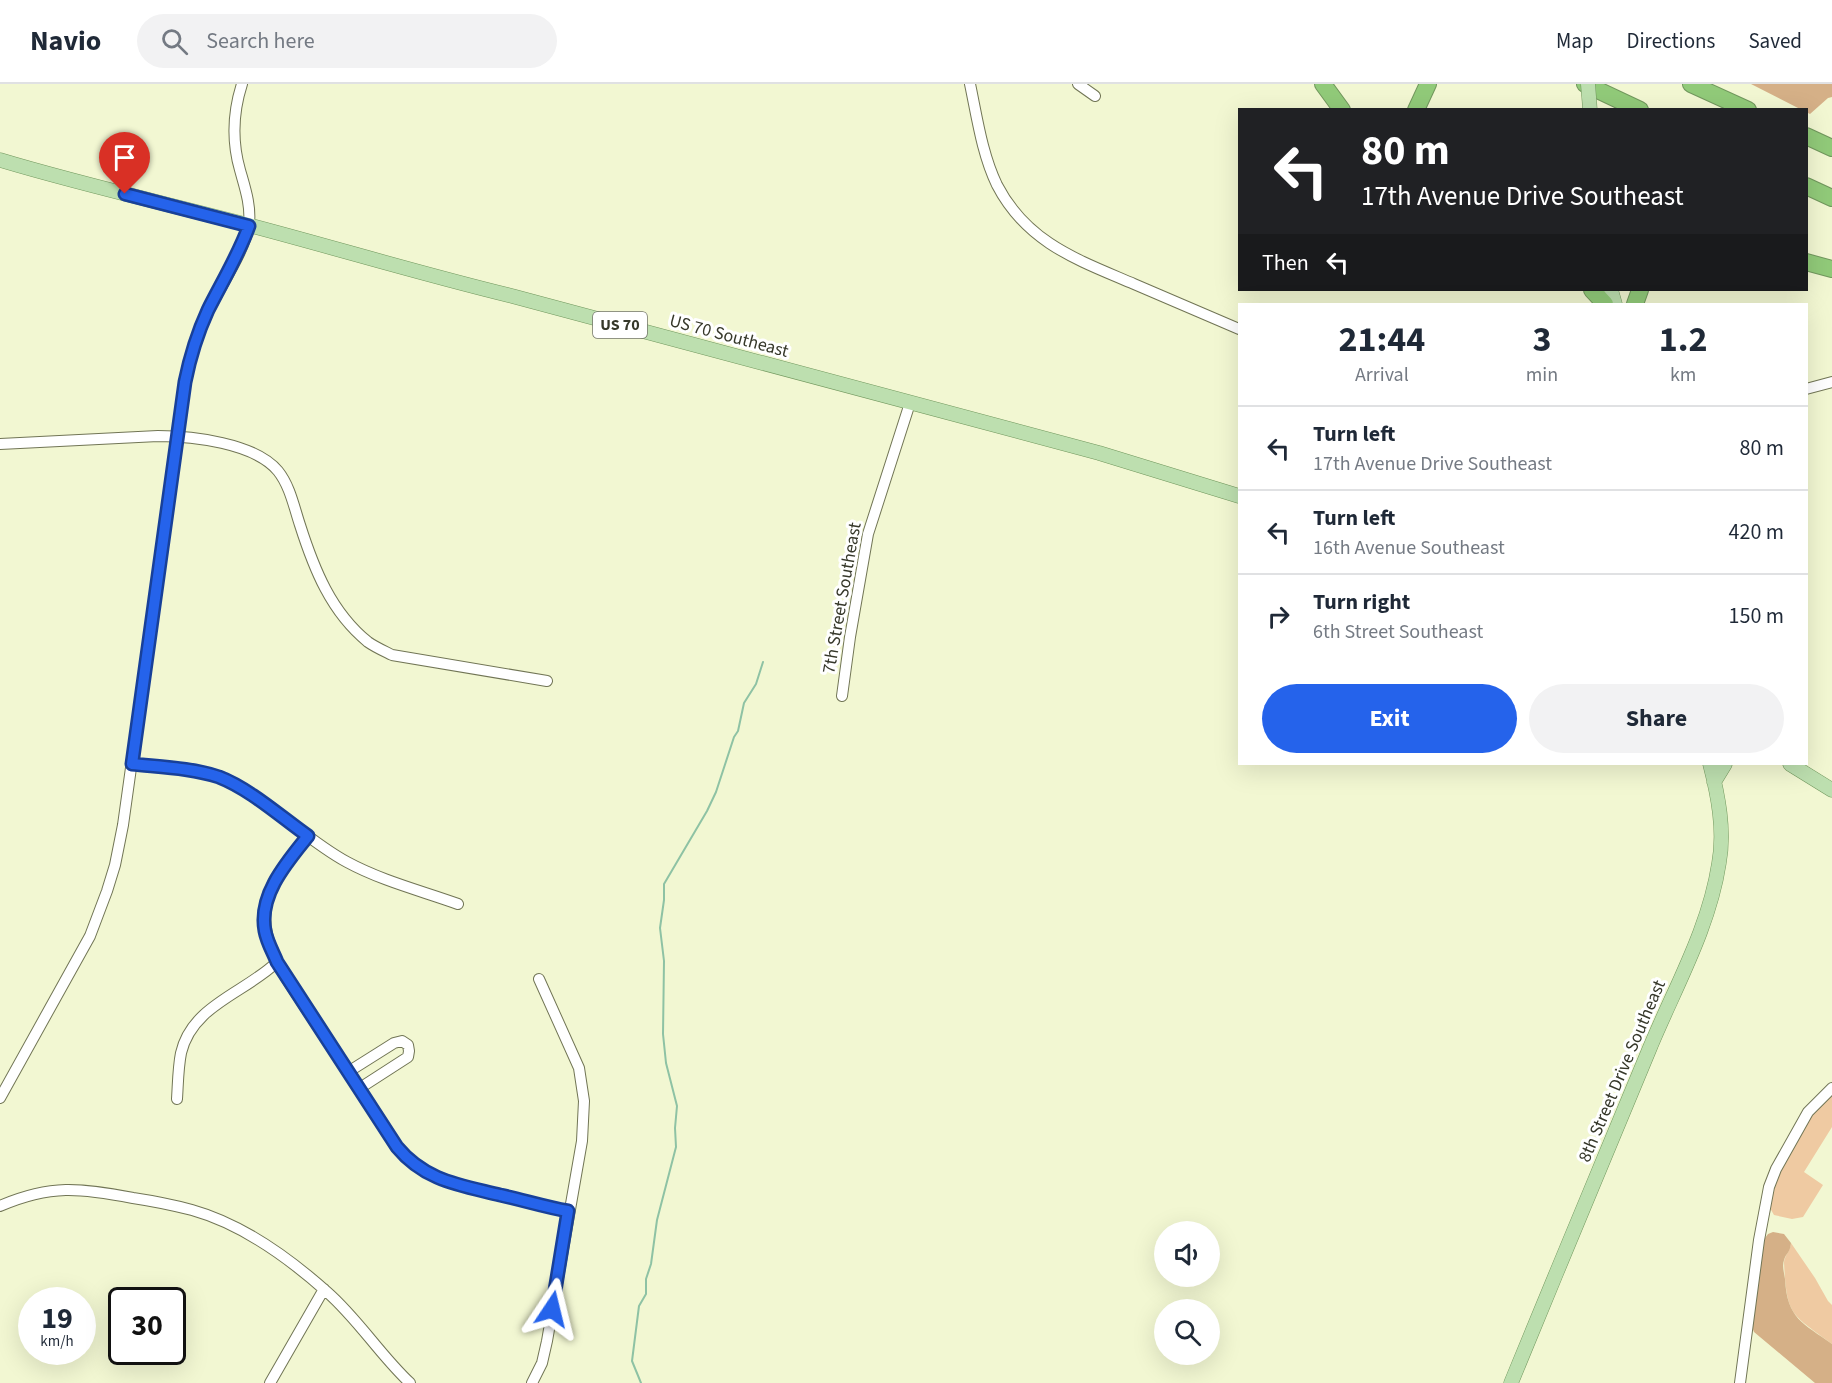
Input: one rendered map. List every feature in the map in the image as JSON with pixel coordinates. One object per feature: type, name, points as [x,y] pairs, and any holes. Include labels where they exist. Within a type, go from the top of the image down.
[{"type":"highway","points":[[1323,84],[1341,108]]},
{"type":"highway","points":[[1417,108],[1428,84]]},
{"type":"highway","points":[[1587,84],[1636,108]]},
{"type":"highway","points":[[1691,84],[1744,108]]},
{"type":"highway","points":[[1808,137],[1832,148]]},
{"type":"highway","points":[[1808,187],[1832,198]]},
{"type":"highway","points":[[1808,263],[1832,269]]},
{"type":"highway","points":[[1593,291],[1604,303]]},
{"type":"main road","points":[[1587,84],[1590,108]]},
{"type":"main road","name":"US 70 Southeast","points":[[0,160],[67,180],[249,226],[1128,461],[1238,496]]},
{"type":"main road","name":"8th Street Drive Southeast","points":[[1511,1383],[1660,1022],[1702,927],[1719,862],[1721,823],[1710,765]]},
{"type":"main road","points":[[1714,782],[1724,765]]},
{"type":"main road","points":[[1792,765],[1832,790]]},
{"type":"street","points":[[0,1098],[70,974],[100,910],[115,865],[132,764],[185,382],[195,343],[208,310],[237,256],[249,226],[248,198],[234,140],[235,116],[242,84]]},
{"type":"street","points":[[970,84],[986,156],[996,183],[1016,213],[1035,234],[1070,256],[1238,329]]},
{"type":"street","points":[[1078,84],[1095,96]]},
{"type":"street","points":[[1808,388],[1832,382]]},
{"type":"street","name":"7th Street Southeast","points":[[843,696],[852,625],[868,534],[910,403]]},
{"type":"street","points":[[0,444],[176,436],[239,446],[277,469],[288,485],[311,561],[321,582],[352,627],[369,643],[392,655],[547,681]]},
{"type":"street","points":[[132,764],[198,772],[220,778],[248,794],[348,863],[395,883],[458,904]]},
{"type":"street","points":[[308,836],[282,871],[266,905],[265,931],[277,962],[397,1147],[408,1160],[439,1179],[568,1211]]},
{"type":"street","points":[[177,1099],[181,1053],[190,1029],[207,1011],[256,980],[277,962]]},
{"type":"street","points":[[532,1383],[542,1363],[547,1341],[582,1141],[583,1091],[579,1068],[539,979]]},
{"type":"street","points":[[348,1072],[394,1042],[402,1041],[408,1045],[408,1057],[360,1088]]},
{"type":"street","points":[[1740,1383],[1759,1240],[1769,1187],[1786,1150],[1808,1112],[1832,1088]]},
{"type":"street","points":[[0,1206],[41,1192],[72,1188],[191,1210],[225,1223],[256,1239],[324,1289],[410,1383]]},
{"type":"street","points":[[270,1383],[324,1289]]},
{"type":"shaded area","points":[[1751,84],[1832,84],[1832,97],[1810,114],[1808,108],[1798,108]]},
{"type":"shaded area","points":[[1832,1093],[1832,1127],[1804,1172],[1823,1185],[1803,1217],[1792,1219],[1774,1215],[1770,1208],[1776,1177],[1810,1116]]},
{"type":"shaded area","points":[[1773,1232],[1784,1234],[1791,1243],[1783,1267],[1786,1292],[1793,1312],[1805,1325],[1832,1344],[1832,1383],[1815,1383],[1754,1332],[1751,1324],[1762,1242],[1768,1234]]},
{"type":"shaded area","points":[[1791,1243],[1832,1305],[1832,1344],[1800,1319],[1790,1304],[1784,1263]]},
{"type":"waterway","points":[[641,1383],[632,1361],[639,1306],[646,1294],[646,1279],[651,1264],[657,1220],[676,1147],[677,1106],[666,1063],[663,1034],[664,961],[660,928],[664,884],[716,792],[738,731],[744,703],[756,684],[763,662]]},
{"type":"route","points":[[125,194],[249,226],[237,256],[201,326],[191,354],[176,436],[132,764],[198,772],[220,778],[248,794],[308,836],[282,871],[266,905],[265,931],[277,962],[397,1147],[408,1160],[439,1179],[457,1185],[568,1211],[552,1309]]}]
